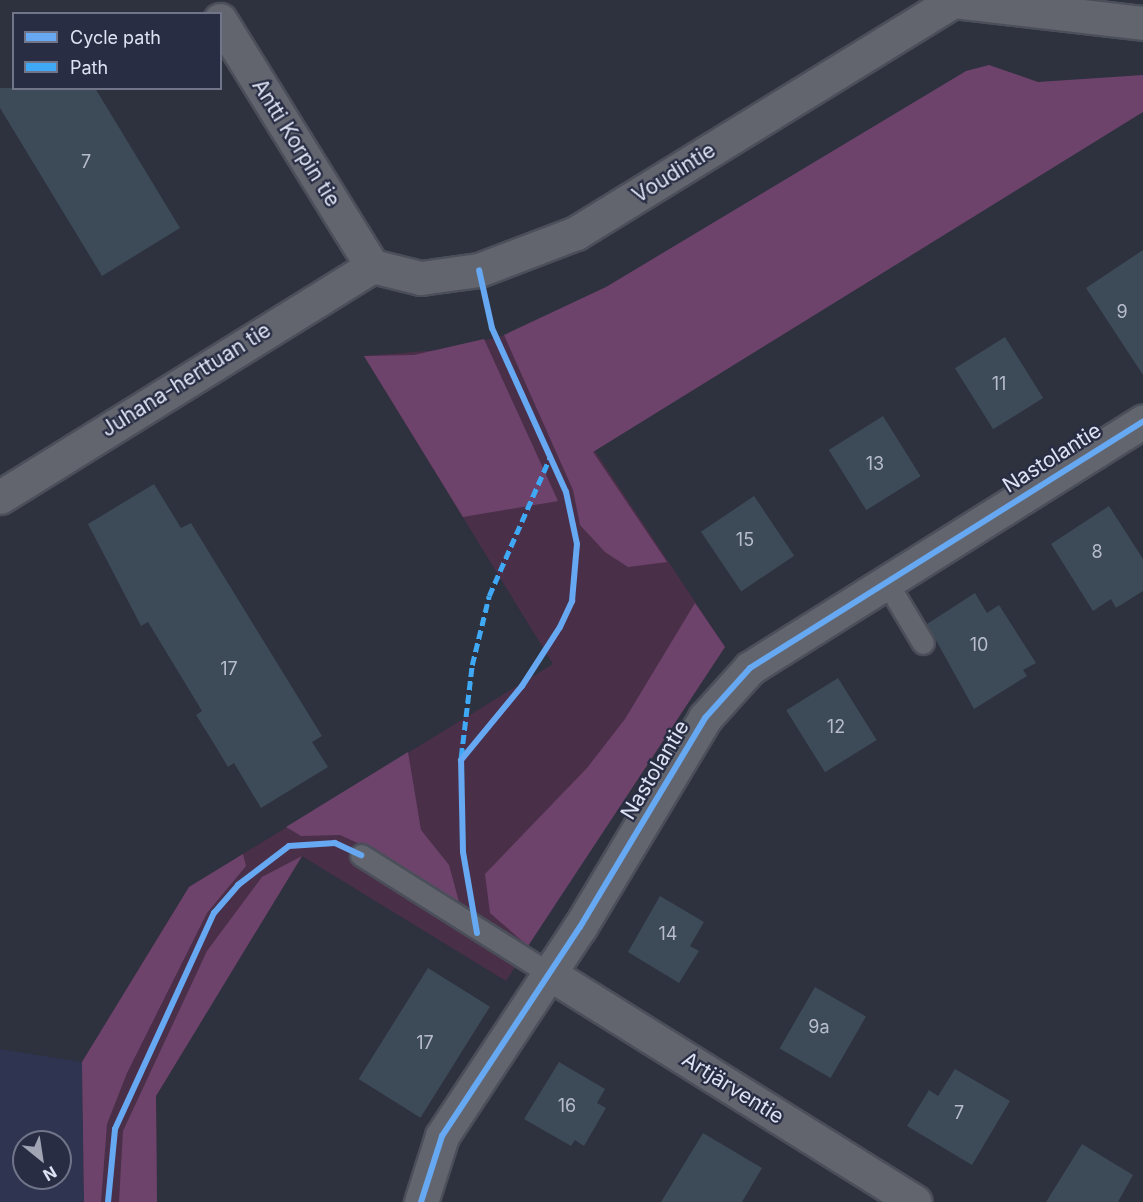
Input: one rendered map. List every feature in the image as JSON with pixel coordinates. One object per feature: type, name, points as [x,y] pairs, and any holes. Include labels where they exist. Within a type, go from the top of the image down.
[{"type":"street","name":"Voudintie","points":[[372,266],[433,277],[479,270],[566,237],[954,1],[1143,23]]},
{"type":"street","name":"Antti Korpin tie","points":[[222,23],[372,266]]},
{"type":"street","name":"Juhana-herttuan tie","points":[[0,497],[372,266]]},
{"type":"street","name":"Nastolantie","points":[[422,1202],[442,1136],[550,974],[705,718],[750,668],[1143,421]]},
{"type":"street","name":"Artjärventie","points":[[550,974],[915,1202]]},
{"type":"lane","points":[[886,581],[923,644]]},
{"type":"lane","points":[[361,855],[550,974]]},
{"type":"shaded area","points":[[989,65],[1038,82],[1143,75],[1143,112],[593,452],[667,562],[628,567],[605,552],[580,525],[573,490],[504,335],[606,287],[966,71]]},
{"type":"shaded area","points":[[516,332],[725,647],[675,715],[506,981],[302,856],[156,1096],[157,1202],[84,1202],[82,1062],[189,887],[553,664],[364,356],[452,349]]},
{"type":"shaded area","points":[[484,339],[558,501],[463,517],[364,356],[414,355]]},
{"type":"shaded area","points":[[695,603],[725,647],[528,946],[490,913],[485,874],[587,768],[625,719]]},
{"type":"shaded area","points":[[408,752],[421,830],[449,865],[462,913],[364,846],[340,835],[301,836],[286,827]]},
{"type":"shaded area","points":[[243,854],[246,866],[207,913],[127,1073],[107,1124],[101,1202],[84,1202],[82,1062],[189,887]]},
{"type":"shaded area","points":[[302,856],[156,1096],[157,1202],[119,1202],[123,1131],[207,951],[262,877]]},
{"type":"shaded area","points":[[0,1049],[82,1062],[84,1202],[0,1202]]},
{"type":"building","points":[[0,88],[96,90],[180,228],[102,276],[0,108]]},
{"type":"building","points":[[1143,250],[1143,375],[1086,288]]},
{"type":"building","points":[[1005,337],[1043,398],[993,429],[955,368]]},
{"type":"building","points":[[883,416],[921,476],[866,510],[829,450]]},
{"type":"building","points":[[154,484],[181,528],[191,523],[322,736],[312,742],[328,767],[261,808],[234,763],[228,767],[196,715],[202,711],[148,622],[141,626],[88,524]]},
{"type":"building","points":[[754,496],[794,556],[741,591],[701,532]]},
{"type":"building","points":[[1109,506],[1143,559],[1143,591],[1116,608],[1111,599],[1093,611],[1051,544]]},
{"type":"building","points":[[975,593],[987,613],[999,605],[1036,663],[1023,670],[1027,676],[974,709],[927,624]]},
{"type":"building","points":[[838,678],[877,740],[825,772],[786,710]]},
{"type":"building","points":[[660,896],[704,922],[690,946],[699,951],[679,983],[628,952]]},
{"type":"building","points":[[428,968],[490,1007],[420,1118],[359,1079]]},
{"type":"building","points":[[815,987],[866,1016],[831,1078],[780,1048]]},
{"type":"building","points":[[559,1062],[605,1089],[597,1103],[606,1108],[584,1146],[575,1140],[571,1146],[524,1119]]},
{"type":"building","points":[[955,1069],[1010,1101],[972,1165],[907,1126],[929,1090],[938,1096]]},
{"type":"building","points":[[703,1133],[762,1168],[742,1202],[661,1202]]},
{"type":"building","points":[[1082,1144],[1133,1175],[1118,1202],[1046,1202]]},
{"type":"marked path","points":[[461,757],[472,665],[489,596],[550,457]]},
{"type":"cycle path","points":[[477,933],[463,852],[461,760],[522,686],[560,627],[572,601],[577,544],[566,492],[492,328],[479,270]]},
{"type":"cycle path","points":[[421,1202],[442,1136],[580,927],[705,718],[750,668],[1143,421]]},
{"type":"cycle path","points":[[108,1202],[115,1129],[214,913],[238,885],[289,846],[335,843],[361,855]]}]
